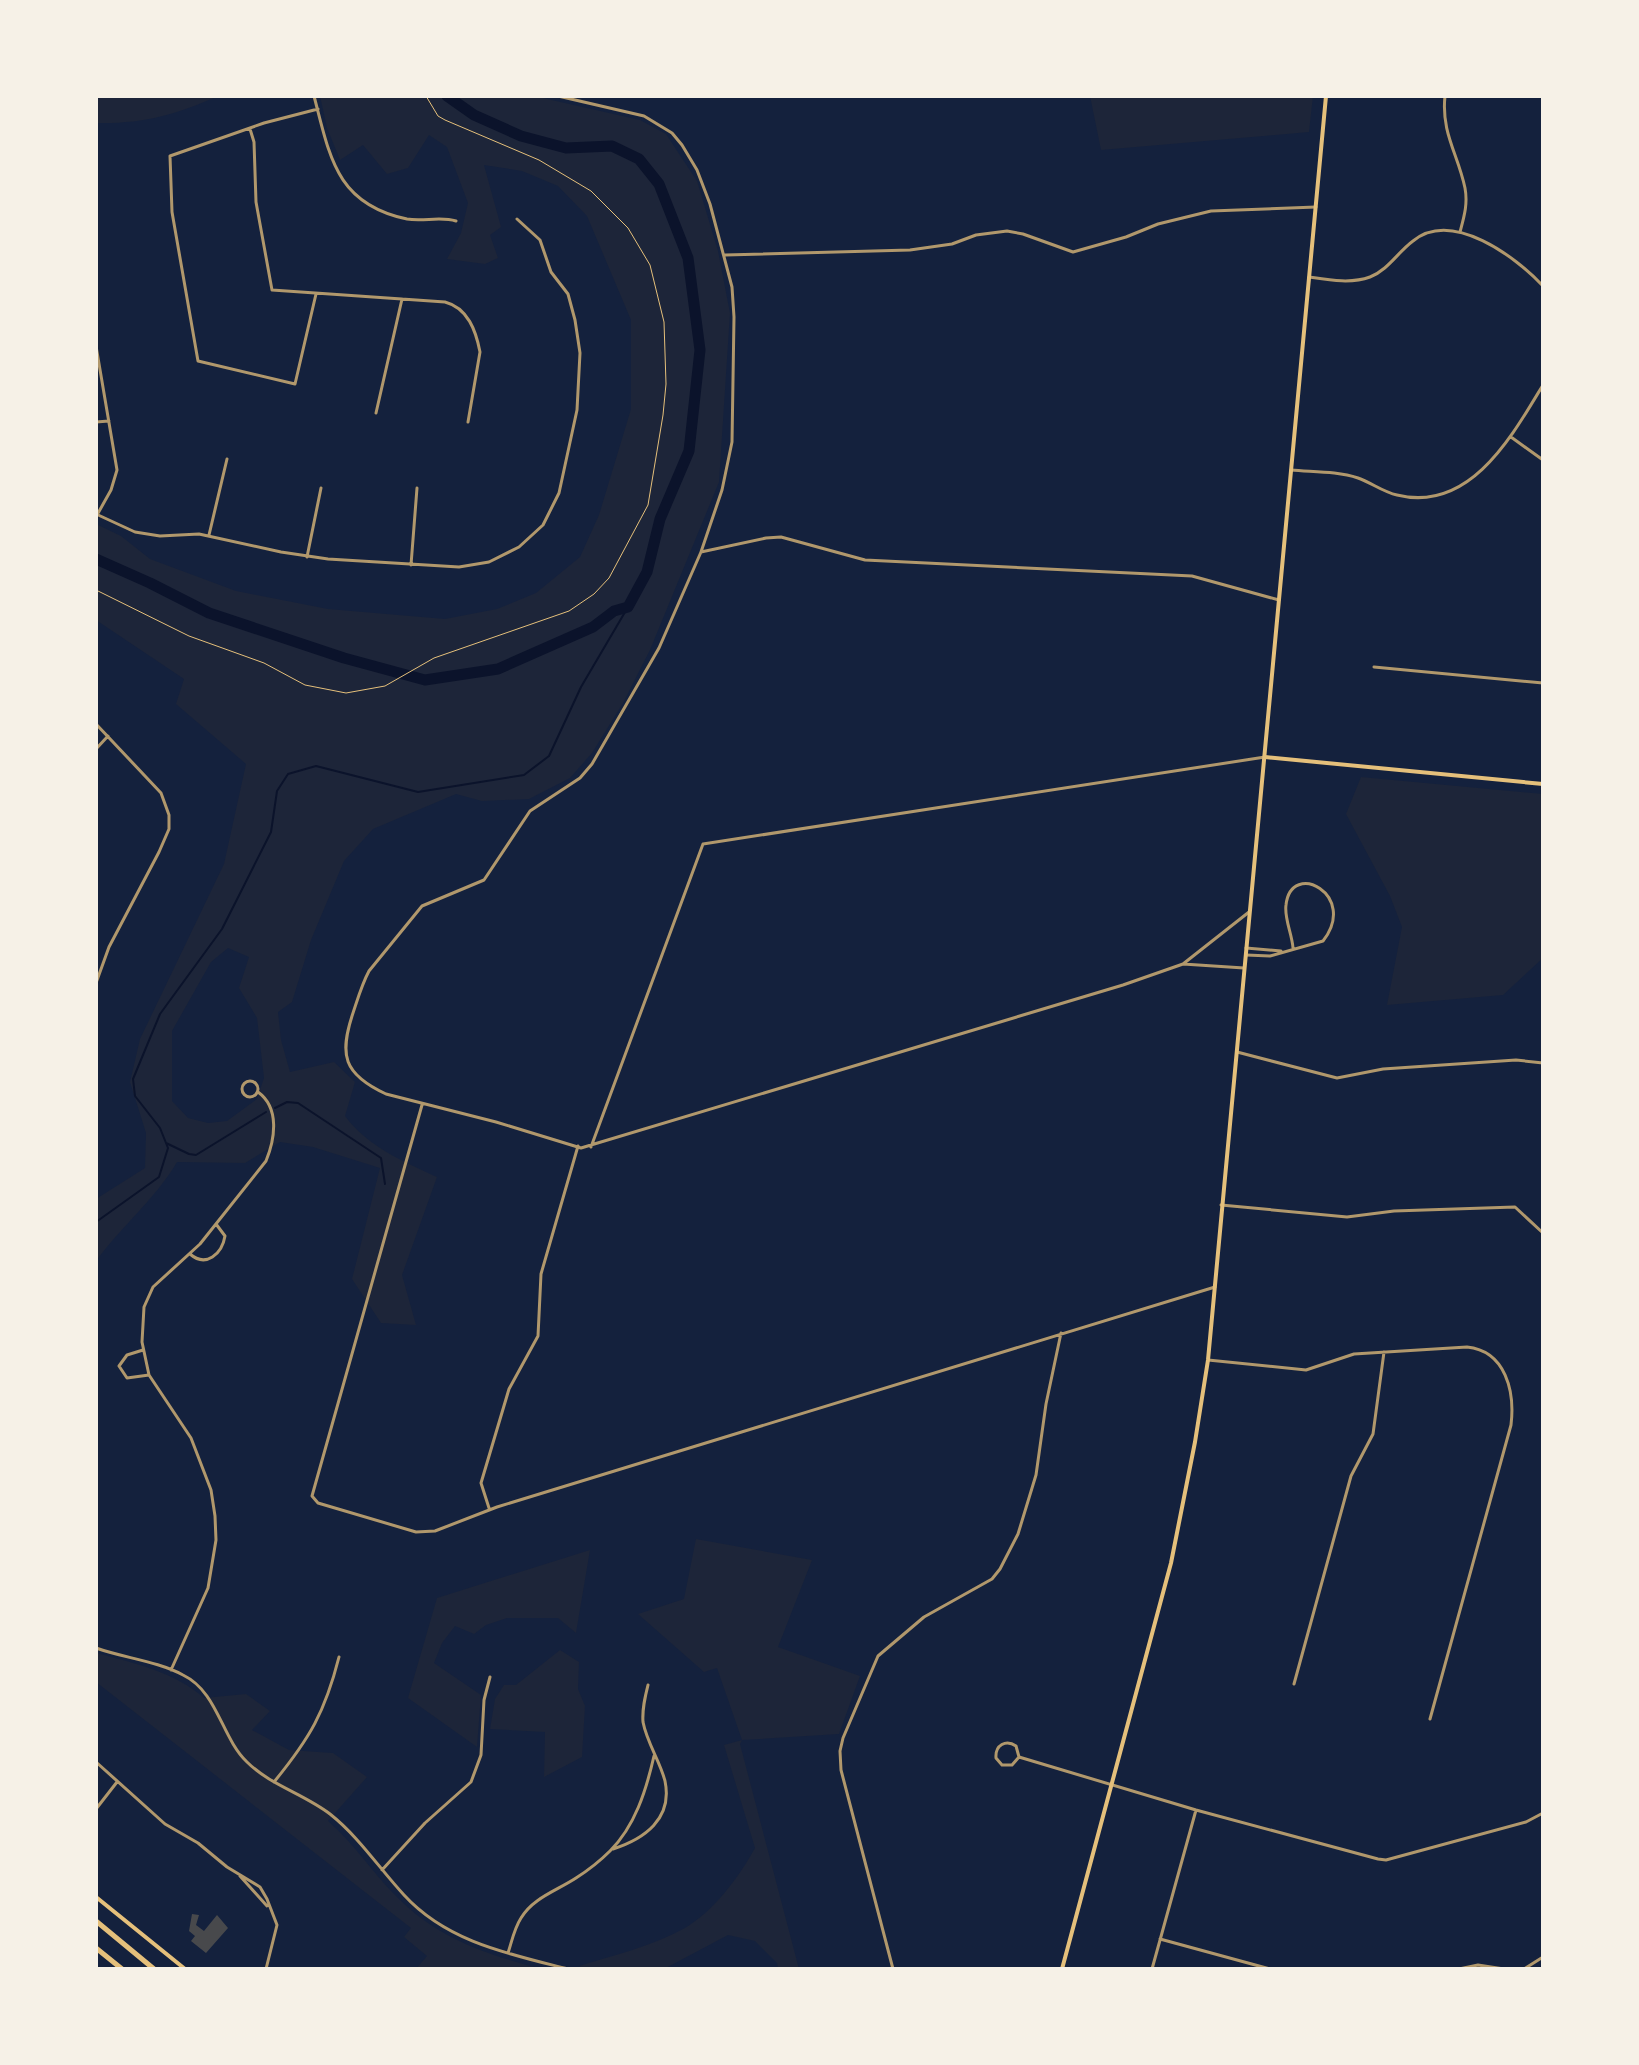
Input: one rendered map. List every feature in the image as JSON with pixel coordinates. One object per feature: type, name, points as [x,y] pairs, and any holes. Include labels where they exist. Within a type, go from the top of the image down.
[{"type":"highway","points":[[96,1921],[154,1969]]},
{"type":"highway","points":[[96,1948],[122,1969]]},
{"type":"main road","points":[[1062,1969],[1171,1563],[1208,1360],[1326,96]]},
{"type":"main road","points":[[1265,757],[1543,784]]},
{"type":"main road","points":[[96,1897],[185,1969]]},
{"type":"street","points":[[314,96],[333,163],[355,197],[398,217],[456,221]]},
{"type":"street","points":[[558,96],[644,116],[672,133],[703,183],[725,255],[734,317],[732,442],[727,476],[701,552],[659,648],[592,764],[580,778],[530,811],[484,880],[422,906],[369,971],[347,1031],[345,1053],[352,1072],[374,1088],[422,1105],[591,1147],[1183,964],[1244,968]]},
{"type":"street","points":[[1445,96],[1445,128],[1465,188],[1466,212],[1460,232]]},
{"type":"street","points":[[316,294],[295,384],[198,361],[172,212],[170,156],[250,128],[318,109]]},
{"type":"street","points":[[250,128],[254,142],[256,202],[272,290],[454,305],[467,316],[480,352],[468,422]]},
{"type":"street","points":[[725,255],[910,250],[1007,231],[1073,252],[1158,224],[1211,211],[1316,207]]},
{"type":"street","points":[[96,346],[117,470],[111,490],[96,515],[124,529],[144,534],[209,535],[307,557],[411,565],[478,565],[509,553],[543,525],[559,493],[577,410],[579,342],[568,294],[551,272],[540,240],[517,219]]},
{"type":"street","points":[[1309,277],[1360,280],[1386,267],[1422,235],[1444,230],[1460,232],[1500,251],[1543,286]]},
{"type":"street","points":[[376,413],[402,299]]},
{"type":"street","points":[[1291,470],[1355,477],[1404,497],[1431,496],[1457,488],[1498,454],[1543,385]]},
{"type":"street","points":[[96,422],[109,421]]},
{"type":"street","points":[[1511,437],[1543,460]]},
{"type":"street","points":[[209,535],[227,459]]},
{"type":"street","points":[[307,557],[321,488]]},
{"type":"street","points":[[411,565],[417,488]]},
{"type":"street","points":[[701,552],[781,537],[865,560],[1192,576],[1279,600]]},
{"type":"street","points":[[1374,667],[1543,683]]},
{"type":"street","points":[[96,724],[161,793],[169,815],[169,829],[109,947],[96,983]]},
{"type":"street","points":[[96,749],[108,736]]},
{"type":"street","points":[[591,1147],[703,844],[1265,757]]},
{"type":"street","points":[[1246,955],[1270,956],[1319,943],[1329,932],[1332,916],[1331,900],[1318,885],[1298,886],[1287,900],[1285,909],[1293,948]]},
{"type":"street","points":[[1183,964],[1250,911]]},
{"type":"street","points":[[1246,948],[1281,951]]},
{"type":"street","points":[[1237,1052],[1337,1078],[1383,1069],[1516,1060],[1543,1063]]},
{"type":"street","points":[[171,1670],[208,1588],[216,1540],[215,1516],[211,1490],[191,1438],[149,1375],[143,1350],[144,1307],[159,1281],[190,1254],[257,1176],[272,1145],[272,1115],[254,1081],[243,1085],[247,1096],[258,1092]]},
{"type":"street","points":[[422,1105],[312,1491],[313,1500],[416,1532],[435,1531],[490,1509],[1215,1287]]},
{"type":"street","points":[[490,1509],[481,1483],[509,1389],[538,1336],[541,1274],[578,1146]]},
{"type":"street","points":[[1221,1205],[1347,1217],[1394,1211],[1515,1207],[1543,1233]]},
{"type":"street","points":[[190,1254],[205,1261],[218,1252],[225,1236],[216,1224]]},
{"type":"street","points":[[893,1969],[841,1770],[843,1738],[871,1667],[887,1646],[941,1606],[980,1587],[1000,1569],[1018,1534],[1033,1487],[1061,1333]]},
{"type":"street","points":[[1208,1360],[1306,1370],[1354,1354],[1482,1349],[1493,1357],[1508,1379],[1511,1425],[1430,1719]]},
{"type":"street","points":[[143,1350],[127,1355],[119,1366],[127,1378],[149,1375]]},
{"type":"street","points":[[1294,1684],[1351,1476],[1373,1434],[1384,1352]]},
{"type":"street","points":[[96,1648],[171,1670],[193,1681],[206,1693],[235,1748],[248,1763],[330,1815],[364,1847],[405,1897],[443,1927],[466,1940],[568,1969]]},
{"type":"street","points":[[274,1782],[309,1737],[322,1713],[339,1657]]},
{"type":"street","points":[[382,1870],[425,1823],[471,1782],[481,1755],[484,1700],[490,1677]]},
{"type":"street","points":[[611,1850],[637,1840],[652,1828],[662,1812],[666,1795],[664,1779],[643,1718],[648,1685]]},
{"type":"street","points":[[1001,1744],[1013,1744],[1019,1757],[1012,1765],[1002,1765],[996,1758],[996,1749],[1001,1744]]},
{"type":"street","points":[[508,1954],[521,1917],[532,1904],[578,1877],[611,1850],[636,1813],[654,1756]]},
{"type":"street","points":[[1019,1757],[1196,1810],[1386,1860],[1526,1822],[1543,1813]]},
{"type":"street","points":[[96,1762],[165,1824],[198,1843],[240,1876],[269,1907]]},
{"type":"street","points":[[96,1809],[117,1782]]},
{"type":"street","points":[[1152,1969],[1196,1810]]},
{"type":"street","points":[[240,1876],[260,1887],[277,1925],[266,1969]]},
{"type":"street","points":[[1160,1939],[1270,1969]]},
{"type":"street","points":[[1524,1969],[1543,1957]]},
{"type":"street","points":[[1459,1969],[1478,1965],[1504,1969]]},
{"type":"path","points":[[96,590],[189,636],[264,663],[319,689],[346,693],[368,691],[397,681],[413,670]]},
{"type":"shaded area","points":[[218,96],[158,117],[96,123],[96,98]]},
{"type":"shaded area","points":[[320,96],[534,96],[640,120],[666,134],[697,181],[718,251],[730,313],[719,482],[650,650],[623,703],[592,753],[570,778],[529,799],[482,801],[456,794],[373,829],[344,861],[311,940],[292,1002],[278,1012],[281,1040],[290,1072],[334,1062],[355,1082],[345,1116],[354,1127],[387,1152],[437,1177],[402,1275],[416,1325],[381,1323],[352,1279],[380,1168],[313,1147],[280,1142],[245,1163],[177,1162],[159,1188],[96,1261],[96,1199],[145,1168],[146,1133],[130,1082],[140,1039],[224,864],[246,764],[176,704],[184,679],[96,620],[96,524],[121,536],[150,559],[236,591],[328,609],[445,619],[497,609],[536,593],[580,557],[599,515],[631,409],[631,320],[587,216],[558,186],[522,171],[484,165],[501,227],[490,235],[498,258],[485,264],[447,259],[461,233],[468,203],[447,147],[429,135],[408,168],[387,174],[363,145],[340,160],[327,128]],"holes":[[[228,948],[249,957],[239,988],[257,1018],[264,1078],[257,1099],[227,1121],[208,1123],[188,1118],[172,1101],[172,1031],[211,962]]]},
{"type":"shaded area","points":[[1090,96],[1313,96],[1309,132],[1101,150]]},
{"type":"shaded area","points":[[1361,777],[1543,794],[1543,958],[1503,995],[1387,1005],[1402,927],[1390,896],[1346,814]]},
{"type":"shaded area","points":[[696,1539],[812,1560],[778,1647],[860,1676],[839,1734],[742,1740],[717,1668],[704,1672],[638,1614],[684,1599]]},
{"type":"shaded area","points":[[590,1550],[576,1633],[558,1618],[507,1618],[486,1625],[474,1634],[455,1626],[442,1643],[434,1663],[481,1695],[477,1747],[408,1698],[437,1598]]},
{"type":"shaded area","points":[[560,1650],[579,1662],[578,1689],[585,1706],[582,1757],[544,1777],[545,1732],[490,1729],[495,1699],[504,1685],[516,1685]]},
{"type":"shaded area","points":[[96,1653],[167,1675],[204,1698],[246,1694],[270,1711],[252,1730],[289,1750],[333,1753],[367,1777],[328,1821],[390,1889],[431,1925],[465,1944],[542,1969],[416,1969],[427,1956],[404,1937],[411,1928],[96,1682]]},
{"type":"shaded area","points":[[742,1740],[740,1744],[799,1969],[778,1969],[777,1963],[755,1941],[728,1935],[664,1969],[584,1969],[579,1966],[647,1945],[685,1928],[716,1903],[733,1882],[755,1848],[724,1745]]},
{"type":"building","points":[[192,1914],[199,1915],[196,1925],[204,1931],[217,1915],[228,1928],[206,1953],[191,1941],[195,1936],[189,1931]]},
{"type":"waterway","points":[[96,559],[209,613],[344,658],[425,680],[498,669],[593,627],[614,611],[628,607],[647,572],[660,519],[689,451],[700,350],[688,258],[659,184],[639,159],[612,146],[566,148],[521,136],[474,115],[447,96]]},
{"type":"waterway","points":[[96,1222],[159,1177],[168,1148],[160,1128],[135,1096],[133,1079],[160,1014],[222,929],[271,832],[277,791],[288,774],[316,766],[418,792],[524,775],[549,756],[581,687],[628,607]]},
{"type":"waterway","points":[[275,1108],[287,1102],[298,1103],[381,1158],[385,1184]]},
{"type":"waterway","points":[[166,1143],[196,1155],[266,1112]]}]
